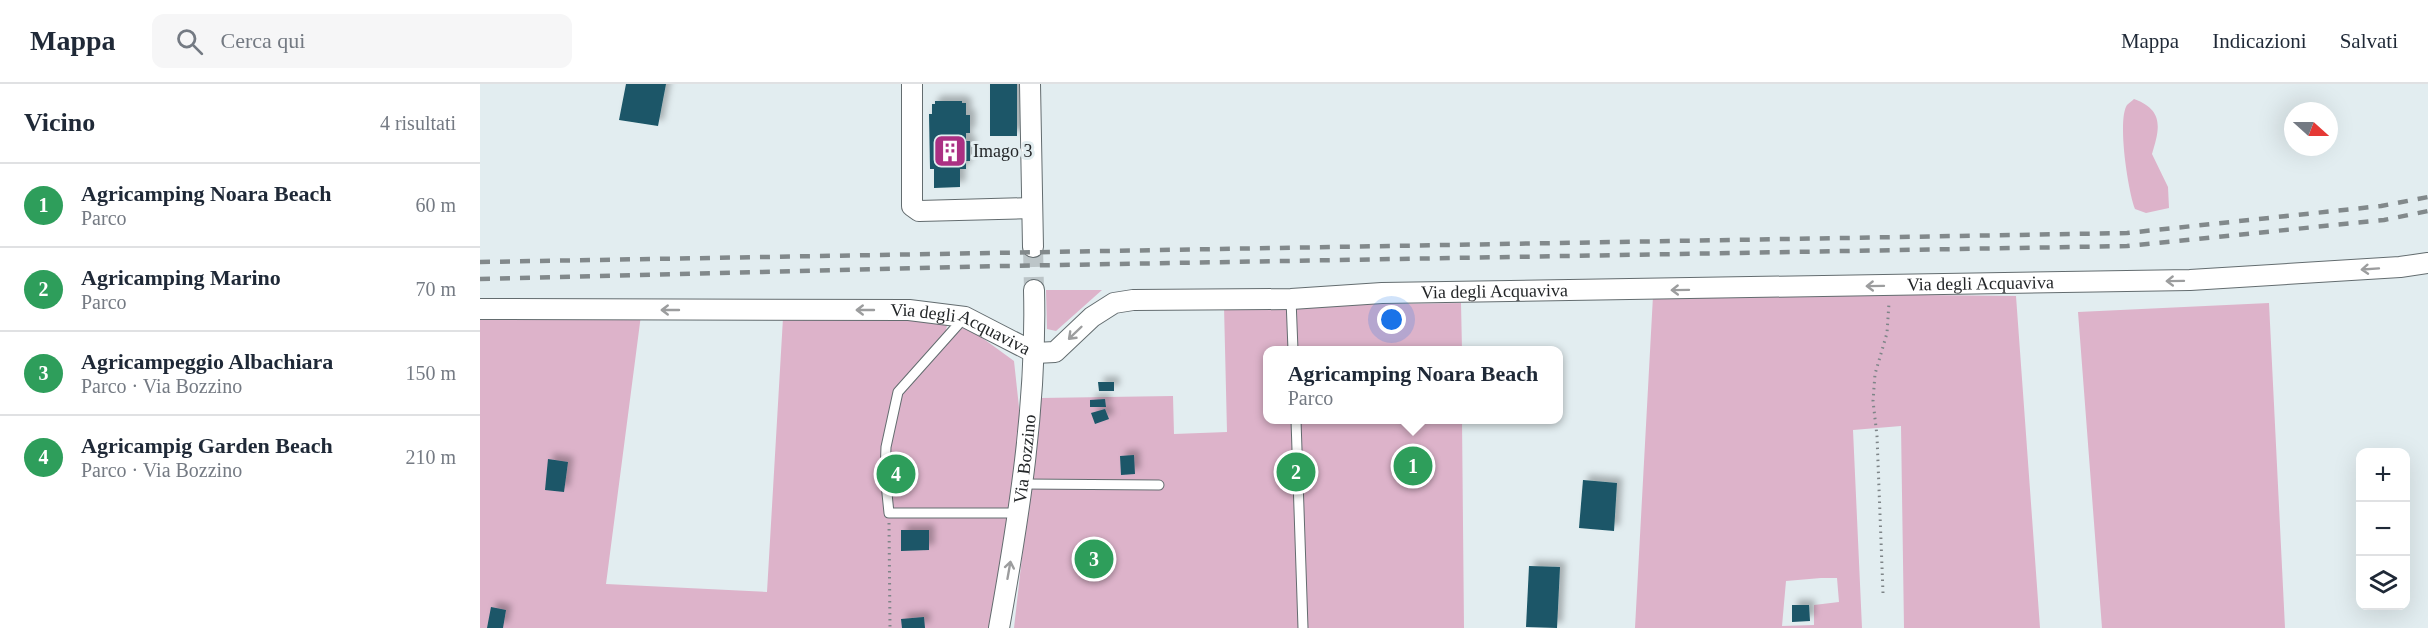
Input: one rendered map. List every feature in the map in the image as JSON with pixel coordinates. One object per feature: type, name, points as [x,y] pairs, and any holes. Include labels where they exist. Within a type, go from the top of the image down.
[{"type":"street","points":[[912,84],[912,206],[920,211],[1032,208]]},
{"type":"street","points":[[1030,84],[1034,247]]},
{"type":"street","name":"Via degli Acquaviva","points":[[480,309],[909,310],[965,317],[1035,353],[1055,352],[1092,317],[1114,303],[1133,300],[1292,299],[1382,293],[2190,280],[2390,268],[2428,263]]},
{"type":"street","name":"Via Bozzino","points":[[999,628],[1023,484],[1035,353],[1034,290]]},
{"type":"lane","points":[[1292,299],[1293,346]]},
{"type":"lane","points":[[965,317],[898,392],[886,447],[885,474],[889,513],[1019,513]]},
{"type":"lane","points":[[1296,424],[1303,628]]},
{"type":"lane","points":[[1023,484],[1160,485]]},
{"type":"path","points":[[1883,593],[1877,436],[1873,401],[1875,374],[1887,333],[1889,286]]},
{"type":"path","points":[[889,513],[890,628]]},
{"type":"shaded area","points":[[2134,99],[2144,103],[2155,114],[2158,128],[2152,154],[2168,187],[2169,208],[2146,213],[2135,209],[2129,187],[2123,140],[2124,113],[2127,105]]},
{"type":"shaded area","points":[[1046,290],[1102,290],[1056,331],[1047,329]]},
{"type":"shaded area","points":[[1830,294],[2016,296],[2040,628],[1904,628],[1901,426],[1853,430],[1862,628],[1635,628],[1653,296]],"holes":[[[1837,578],[1839,602],[1814,605],[1814,625],[1782,626],[1786,581]]]},
{"type":"shaded area","points":[[1461,303],[1462,346],[1263,346],[1263,424],[1462,424],[1464,628],[1014,628],[1040,398],[1173,396],[1174,434],[1227,432],[1224,306]]},
{"type":"shaded area","points":[[2269,303],[2285,628],[2102,628],[2078,312]]},
{"type":"shaded area","points":[[641,315],[606,584],[767,592],[783,318],[869,316],[948,321],[946,330],[953,333],[966,326],[1014,361],[1022,435],[992,628],[480,628],[480,318],[570,319]]},
{"type":"building","points":[[626,84],[666,84],[658,126],[619,120]]},
{"type":"building","points":[[990,84],[1017,84],[1017,136],[990,136]]},
{"type":"building","name":"Imago 3","points":[[935,101],[962,101],[966,103],[966,115],[970,115],[970,133],[966,133],[966,141],[970,141],[970,161],[966,161],[966,169],[960,169],[960,187],[934,188],[934,169],[930,169],[929,114],[932,114],[932,104],[935,104]]},
{"type":"building","points":[[1098,382],[1114,382],[1114,391],[1099,391]]},
{"type":"building","points":[[1105,399],[1106,407],[1090,407],[1090,400]]},
{"type":"building","points":[[1105,409],[1109,419],[1095,424],[1091,413]]},
{"type":"building","points":[[1134,455],[1135,474],[1121,475],[1120,456]]},
{"type":"building","points":[[548,459],[568,462],[564,492],[545,490]]},
{"type":"building","points":[[1583,480],[1617,483],[1614,531],[1579,528]]},
{"type":"building","points":[[901,530],[929,530],[929,550],[901,551]]},
{"type":"building","points":[[1529,566],[1560,567],[1557,628],[1526,627]]},
{"type":"building","points":[[1792,605],[1809,605],[1810,621],[1792,622]]},
{"type":"building","points":[[491,607],[506,610],[503,628],[487,628]]},
{"type":"building","points":[[924,617],[925,628],[902,628],[901,619]]},
{"type":"tunnel","points":[[1033,247],[1034,290]]},
{"type":"railway","points":[[480,262],[2127,233],[2381,206],[2428,197]]},
{"type":"railway","points":[[480,279],[1003,266],[2127,246],[2384,220],[2428,211]]},
{"type":"place","name":"Imago 3","points":[[950,151]]},
{"type":"place","name":"Agricamping Noara Beach","points":[[1413,466]]},
{"type":"place","name":"Agricamping Marino","points":[[1296,472]]},
{"type":"place","name":"Agricampig Garden Beach","points":[[896,474]]},
{"type":"place","name":"Agricampeggio Albachiara","points":[[1094,559]]}]
